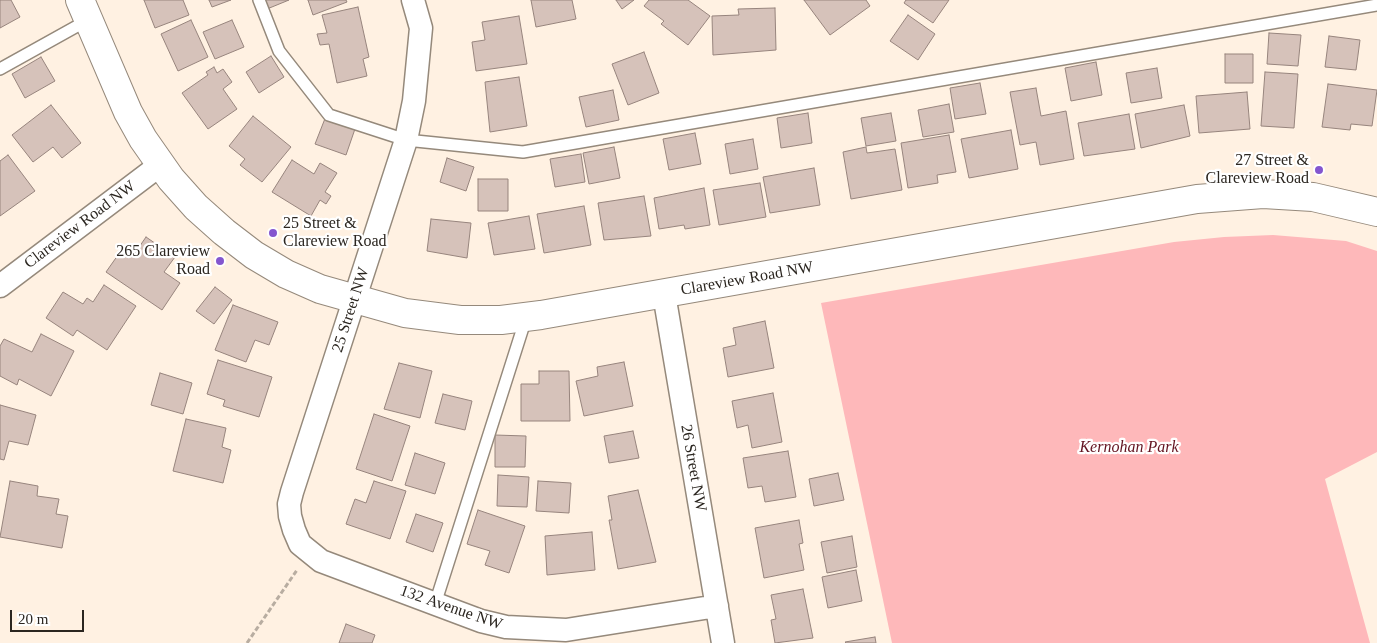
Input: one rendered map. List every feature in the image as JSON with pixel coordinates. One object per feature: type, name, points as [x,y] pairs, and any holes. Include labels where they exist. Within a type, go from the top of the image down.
[{"type":"street","name":"25 Street NW","points":[[294,530],[289,504],[292,492],[406,140],[414,101],[421,28],[413,0]]},
{"type":"street","name":"Clareview Road NW","points":[[84,10],[128,112],[160,165],[196,207],[224,232],[286,274],[320,289],[354,300],[432,317],[501,320],[526,317],[1197,199],[1263,194],[1313,197],[1377,212]]},
{"type":"street","name":"Clareview Road NW","points":[[0,286],[160,165]]},
{"type":"street","name":"26 Street NW","points":[[664,294],[723,643]]},
{"type":"street","name":"132 Avenue NW","points":[[294,530],[300,544],[321,561],[481,621],[506,627],[534,630],[566,630],[717,606]]},
{"type":"lane","points":[[259,0],[279,51],[329,115],[406,140],[524,152],[1377,5]]},
{"type":"lane","points":[[0,69],[84,10]]},
{"type":"lane","points":[[435,604],[526,317]]},
{"type":"path","points":[[247,643],[309,553]]},
{"type":"green space","name":"Kernohan Park","points":[[1273,235],[1346,241],[1377,251],[1377,452],[1325,479],[1370,643],[892,643],[821,303],[1174,242]]},
{"type":"building","points":[[0,0],[11,0],[20,17],[0,28]]},
{"type":"building","points":[[144,0],[183,0],[189,15],[155,28]]},
{"type":"building","points":[[209,0],[231,0],[212,7]]},
{"type":"building","points":[[263,0],[289,0],[267,9]]},
{"type":"building","points":[[308,0],[346,0],[347,2],[313,15]]},
{"type":"building","points":[[531,0],[572,0],[576,19],[536,27]]},
{"type":"building","points":[[616,0],[634,0],[622,9]]},
{"type":"building","points":[[649,0],[688,0],[710,16],[688,45],[661,24],[664,21],[644,6]]},
{"type":"building","points":[[804,0],[866,0],[870,6],[830,35]]},
{"type":"building","points":[[906,0],[949,0],[933,23],[904,3]]},
{"type":"building","points":[[358,7],[369,57],[363,59],[367,76],[337,83],[329,44],[320,45],[317,34],[327,33],[322,15]]},
{"type":"building","points":[[775,8],[776,50],[713,55],[712,16],[739,15],[738,9]]},
{"type":"building","points":[[908,15],[935,34],[918,60],[890,41]]},
{"type":"building","points":[[519,16],[527,64],[476,71],[472,42],[485,40],[482,22]]},
{"type":"building","points":[[191,20],[208,57],[178,71],[161,34]]},
{"type":"building","points":[[232,20],[244,47],[215,59],[203,32]]},
{"type":"building","points":[[1269,33],[1301,35],[1298,66],[1267,64]]},
{"type":"building","points":[[1329,36],[1360,40],[1356,70],[1325,67]]},
{"type":"building","points":[[644,52],[659,93],[628,105],[612,64]]},
{"type":"building","points":[[1225,54],[1253,54],[1253,83],[1225,83]]},
{"type":"building","points":[[271,56],[284,77],[259,93],[246,72]]},
{"type":"building","points":[[41,57],[55,81],[25,98],[12,74]]},
{"type":"building","points":[[1096,62],[1102,95],[1071,101],[1065,68]]},
{"type":"building","points":[[214,67],[217,73],[223,69],[232,82],[223,89],[237,109],[208,129],[182,93],[208,75],[206,72]]},
{"type":"building","points":[[1157,68],[1162,98],[1131,103],[1126,73]]},
{"type":"building","points":[[1265,72],[1298,74],[1294,128],[1261,126]]},
{"type":"building","points":[[519,77],[527,126],[490,132],[485,82]]},
{"type":"building","points":[[980,83],[986,114],[955,119],[950,88]]},
{"type":"building","points":[[1328,84],[1377,90],[1372,126],[1351,124],[1350,130],[1322,127]]},
{"type":"building","points":[[1036,88],[1041,116],[1066,111],[1074,159],[1040,165],[1036,142],[1020,145],[1010,92]]},
{"type":"building","points":[[613,90],[619,120],[586,127],[579,97]]},
{"type":"building","points":[[1247,92],[1250,129],[1199,133],[1196,96]]},
{"type":"building","points":[[949,104],[954,132],[923,137],[918,110]]},
{"type":"building","points":[[51,105],[81,143],[62,158],[53,147],[33,162],[12,135]]},
{"type":"building","points":[[1184,105],[1190,136],[1141,148],[1135,114]]},
{"type":"building","points":[[808,113],[812,143],[781,148],[777,118]]},
{"type":"building","points":[[891,113],[896,141],[866,146],[861,118]]},
{"type":"building","points":[[1129,114],[1135,149],[1084,156],[1078,123]]},
{"type":"building","points":[[253,116],[291,147],[262,182],[240,165],[245,159],[229,146]]},
{"type":"building","points":[[326,116],[356,126],[346,155],[315,144]]},
{"type":"building","points":[[1011,130],[1018,169],[969,178],[961,139]]},
{"type":"building","points":[[695,133],[701,164],[669,170],[663,139]]},
{"type":"building","points":[[949,135],[956,172],[937,175],[938,183],[908,188],[901,143]]},
{"type":"building","points":[[753,139],[758,169],[730,174],[725,144]]},
{"type":"building","points":[[614,147],[620,178],[589,184],[583,153]]},
{"type":"building","points":[[866,147],[867,153],[895,149],[902,190],[851,199],[843,152]]},
{"type":"building","points":[[581,154],[585,182],[555,187],[550,159]]},
{"type":"building","points":[[8,155],[35,191],[0,216],[0,161]]},
{"type":"building","points":[[447,158],[474,167],[466,191],[440,182]]},
{"type":"building","points":[[292,160],[314,174],[320,163],[337,173],[325,192],[331,196],[326,204],[320,200],[311,216],[272,192]]},
{"type":"building","points":[[814,168],[820,205],[770,213],[763,177]]},
{"type":"building","points":[[478,179],[508,179],[508,211],[478,211]]},
{"type":"building","points":[[760,183],[766,217],[719,225],[713,190]]},
{"type":"building","points":[[704,188],[710,225],[685,229],[684,225],[659,229],[654,198]]},
{"type":"building","points":[[644,196],[651,236],[604,240],[598,203]]},
{"type":"building","points":[[584,206],[591,245],[544,253],[537,214]]},
{"type":"building","points":[[529,216],[535,249],[494,255],[488,223]]},
{"type":"building","points":[[431,219],[471,223],[467,258],[427,251]]},
{"type":"building","points":[[146,237],[175,257],[164,272],[180,283],[162,310],[106,272],[125,245],[135,253]]},
{"type":"building","points":[[104,285],[136,306],[107,350],[77,330],[73,336],[46,318],[63,292],[83,304],[87,298],[93,302]]},
{"type":"building","points":[[215,287],[232,300],[214,324],[196,311]]},
{"type":"building","points":[[233,305],[278,322],[269,345],[255,340],[246,362],[215,350]]},
{"type":"building","points":[[765,321],[774,368],[728,377],[723,348],[736,345],[733,328]]},
{"type":"building","points":[[41,334],[74,351],[51,396],[19,379],[17,385],[0,376],[0,346],[4,339],[32,352]]},
{"type":"building","points":[[218,360],[272,377],[259,417],[223,406],[225,400],[207,394]]},
{"type":"building","points":[[624,362],[633,406],[584,416],[576,381],[598,376],[597,367]]},
{"type":"building","points":[[399,363],[432,371],[420,418],[384,409]]},
{"type":"building","points":[[539,371],[569,371],[570,421],[521,421],[521,384],[539,384]]},
{"type":"building","points":[[160,373],[192,383],[183,414],[151,405]]},
{"type":"building","points":[[773,393],[782,442],[752,448],[748,425],[737,428],[732,401]]},
{"type":"building","points":[[443,394],[472,401],[465,430],[435,423]]},
{"type":"building","points":[[0,405],[36,415],[28,445],[9,441],[4,460],[0,459]]},
{"type":"building","points":[[374,414],[410,426],[392,481],[356,469]]},
{"type":"building","points":[[186,419],[226,428],[222,447],[231,450],[223,483],[173,471]]},
{"type":"building","points":[[633,431],[639,458],[609,463],[604,436]]},
{"type":"building","points":[[495,435],[526,436],[525,467],[495,467]]},
{"type":"building","points":[[788,451],[796,497],[765,502],[762,486],[748,488],[743,458]]},
{"type":"building","points":[[415,453],[445,463],[435,494],[405,485]]},
{"type":"building","points":[[838,473],[844,500],[814,506],[809,479]]},
{"type":"building","points":[[498,475],[529,477],[527,507],[497,506]]},
{"type":"building","points":[[10,481],[38,486],[37,496],[59,499],[56,514],[68,516],[62,548],[0,537]]},
{"type":"building","points":[[374,481],[406,491],[390,539],[346,524],[355,499],[366,503]]},
{"type":"building","points":[[538,481],[571,483],[569,513],[536,511]]},
{"type":"building","points":[[638,490],[656,562],[618,569],[609,520],[612,520],[608,496]]},
{"type":"building","points":[[478,510],[525,526],[509,573],[485,565],[490,551],[467,544]]},
{"type":"building","points":[[416,514],[443,523],[433,552],[406,542]]},
{"type":"building","points":[[799,520],[803,543],[799,544],[804,570],[764,578],[755,528]]},
{"type":"building","points":[[592,532],[595,570],[547,575],[545,536]]},
{"type":"building","points":[[852,536],[857,567],[827,573],[821,542]]},
{"type":"building","points":[[856,570],[862,601],[828,608],[822,577]]},
{"type":"building","points":[[803,589],[813,638],[775,643],[771,620],[776,619],[771,595]]},
{"type":"building","points":[[346,624],[375,635],[372,643],[339,643]]},
{"type":"building","points":[[875,637],[876,643],[845,642]]},
{"type":"place","name":"27 Street & Clareview Road","points":[[1319,170]]},
{"type":"place","name":"25 Street & Clareview Road","points":[[273,233]]},
{"type":"place","name":"265 Clareview Road","points":[[220,261]]}]
